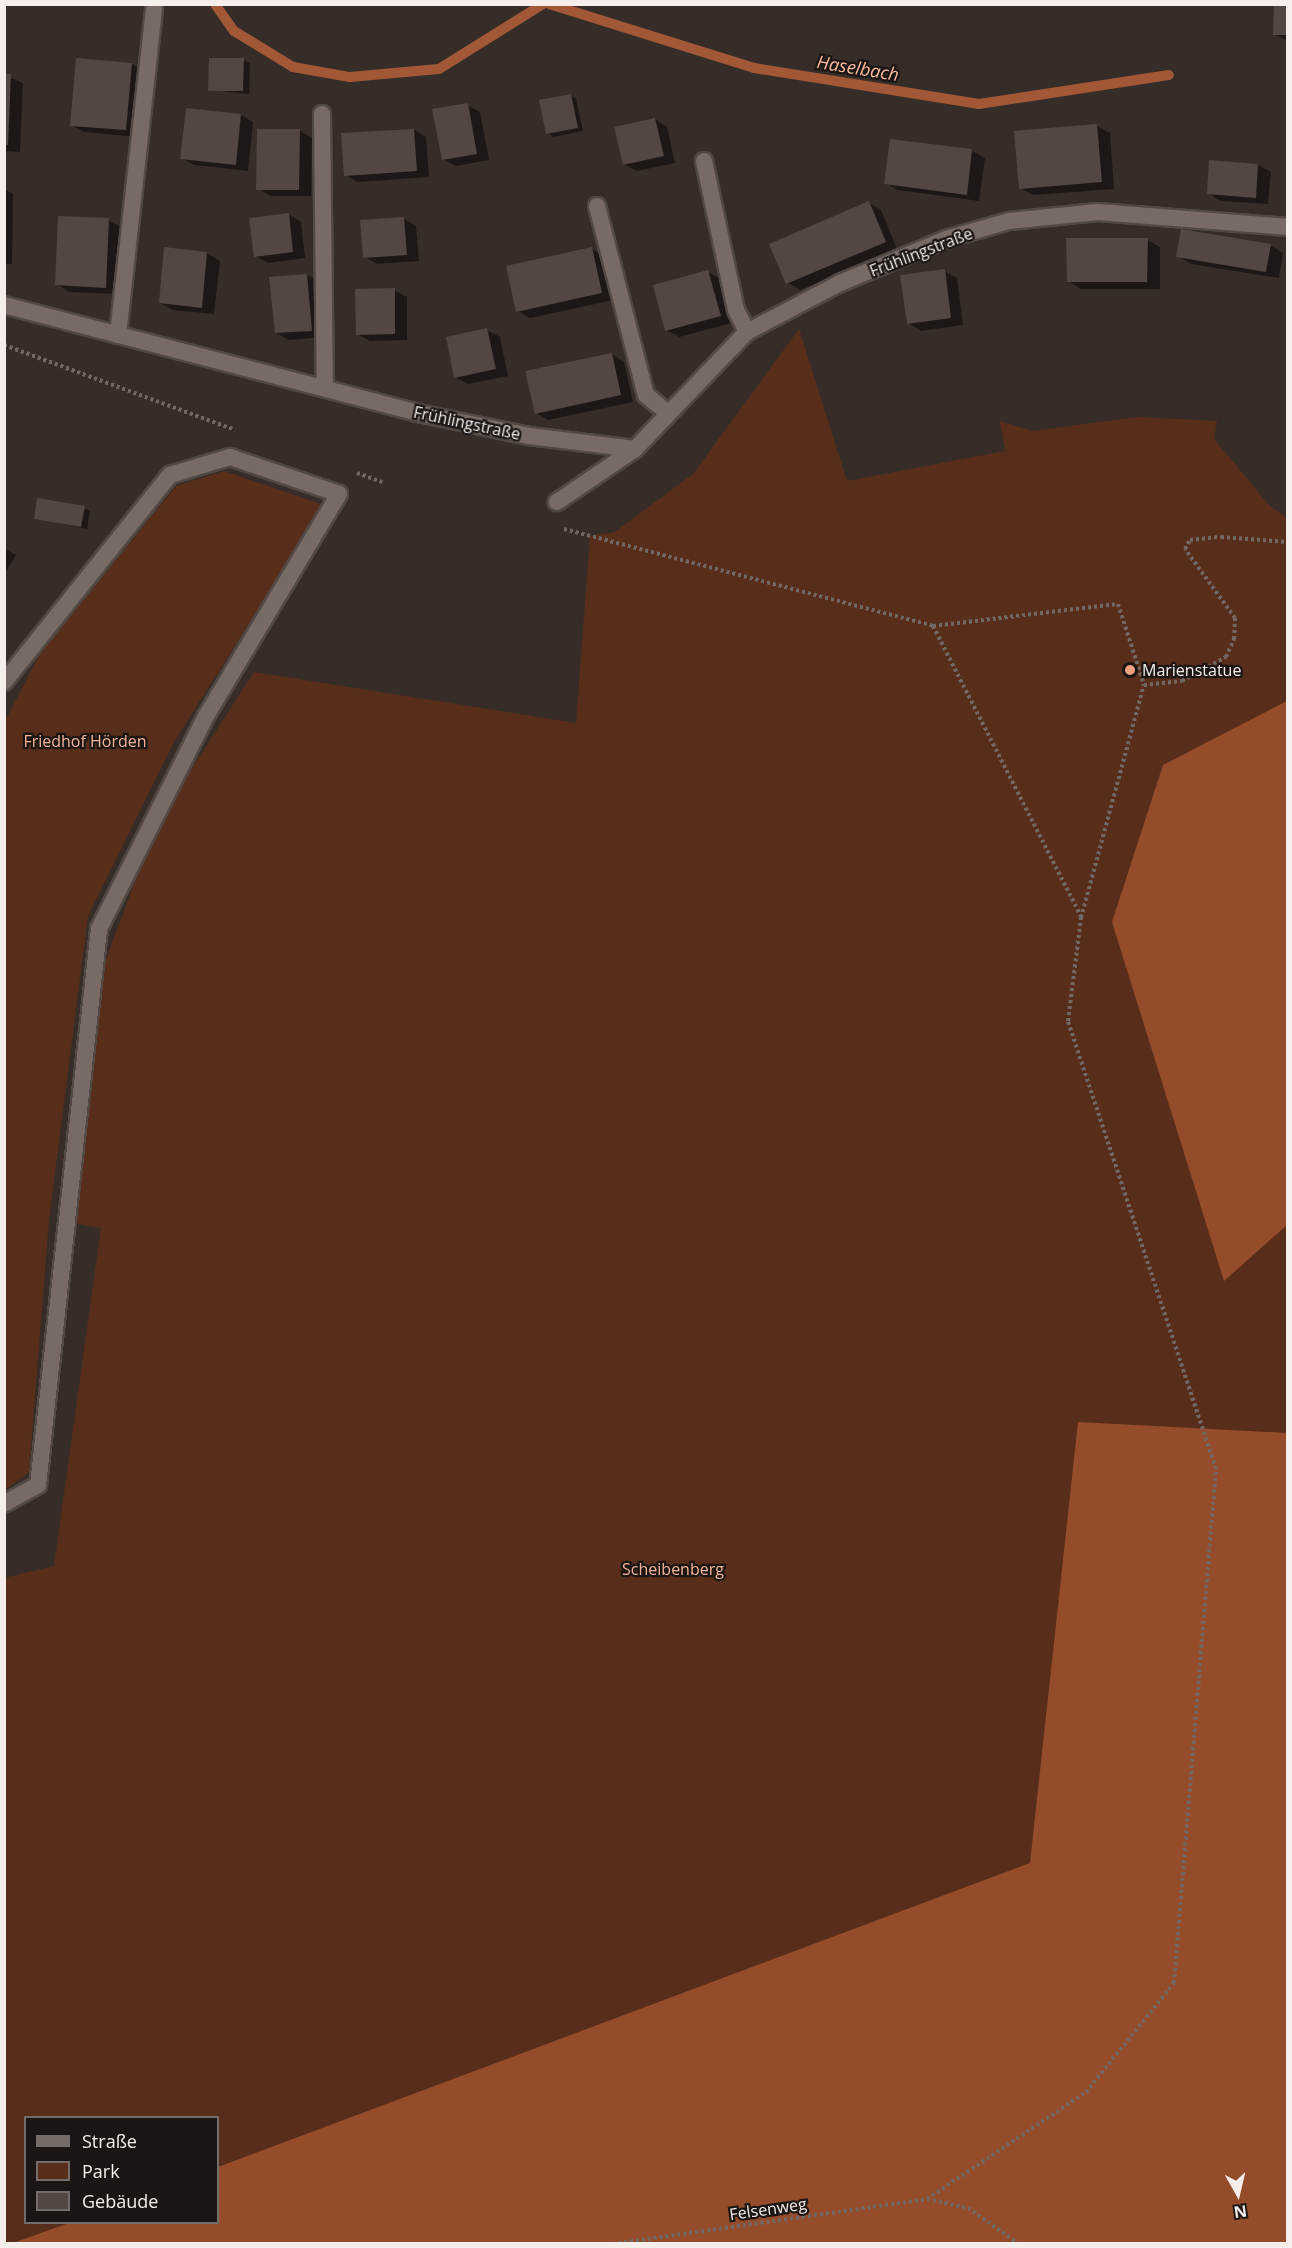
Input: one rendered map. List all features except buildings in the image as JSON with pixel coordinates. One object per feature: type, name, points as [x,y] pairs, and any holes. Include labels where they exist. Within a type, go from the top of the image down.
[{"type":"street","points":[[118,335],[154,9]]},
{"type":"street","points":[[322,114],[325,386]]},
{"type":"street","points":[[704,162],[736,310],[747,332]]},
{"type":"street","points":[[597,206],[646,395],[666,412]]},
{"type":"street","name":"Frühlingstraße","points":[[4,305],[529,436],[635,449],[666,412],[747,332],[840,283],[946,239],[1009,221],[1098,212],[1287,227]]},
{"type":"street","points":[[557,502],[635,449]]},
{"type":"street","points":[[4,682],[170,475],[230,458],[339,494],[206,716],[99,929],[38,1485],[4,1504]]},
{"type":"path","points":[[4,345],[240,432]]},
{"type":"path","points":[[350,471],[382,482]]},
{"type":"path","points":[[553,526],[933,626],[1118,604],[1144,685],[1081,918],[1068,1021],[1216,1469],[1174,1983],[1086,2092],[927,2199]]},
{"type":"path","points":[[1144,685],[1182,681],[1226,657],[1234,639],[1235,618],[1187,559],[1190,540],[1287,542]]},
{"type":"path","points":[[933,626],[1081,918]]},
{"type":"path","points":[[927,2199],[968,2208],[1019,2244]]},
{"type":"path","name":"Felsenweg","points":[[612,2244],[927,2199]]},
{"type":"green space","name":"Scheibenberg","points":[[799,329],[847,481],[1005,451],[1000,421],[1032,431],[1138,417],[1217,421],[1214,439],[1270,506],[1288,519],[1287,2243],[5,2243],[4,1578],[54,1566],[101,1228],[60,1221],[93,995],[156,824],[254,672],[576,723],[590,536],[615,532],[693,474]]},
{"type":"green space","name":"Friedhof Hörden","points":[[224,471],[324,505],[174,742],[88,916],[49,1220],[29,1472],[5,1490],[5,721],[40,654],[176,486]]},
{"type":"shaded area","points":[[1287,701],[1287,1225],[1224,1281],[1112,922],[1163,765]]},
{"type":"shaded area","points":[[1078,1422],[1287,1433],[1287,2243],[13,2243],[66,2224],[219,2224],[219,2167],[1030,1863]]},
{"type":"waterway","name":"Haselbach","points":[[215,4],[234,31],[293,67],[350,77],[439,69],[543,4]]},
{"type":"waterway","name":"Haselbach","points":[[549,4],[754,68],[979,104],[1169,75]]},
{"type":"place","name":"Marienstatue","points":[[1130,670]]}]
